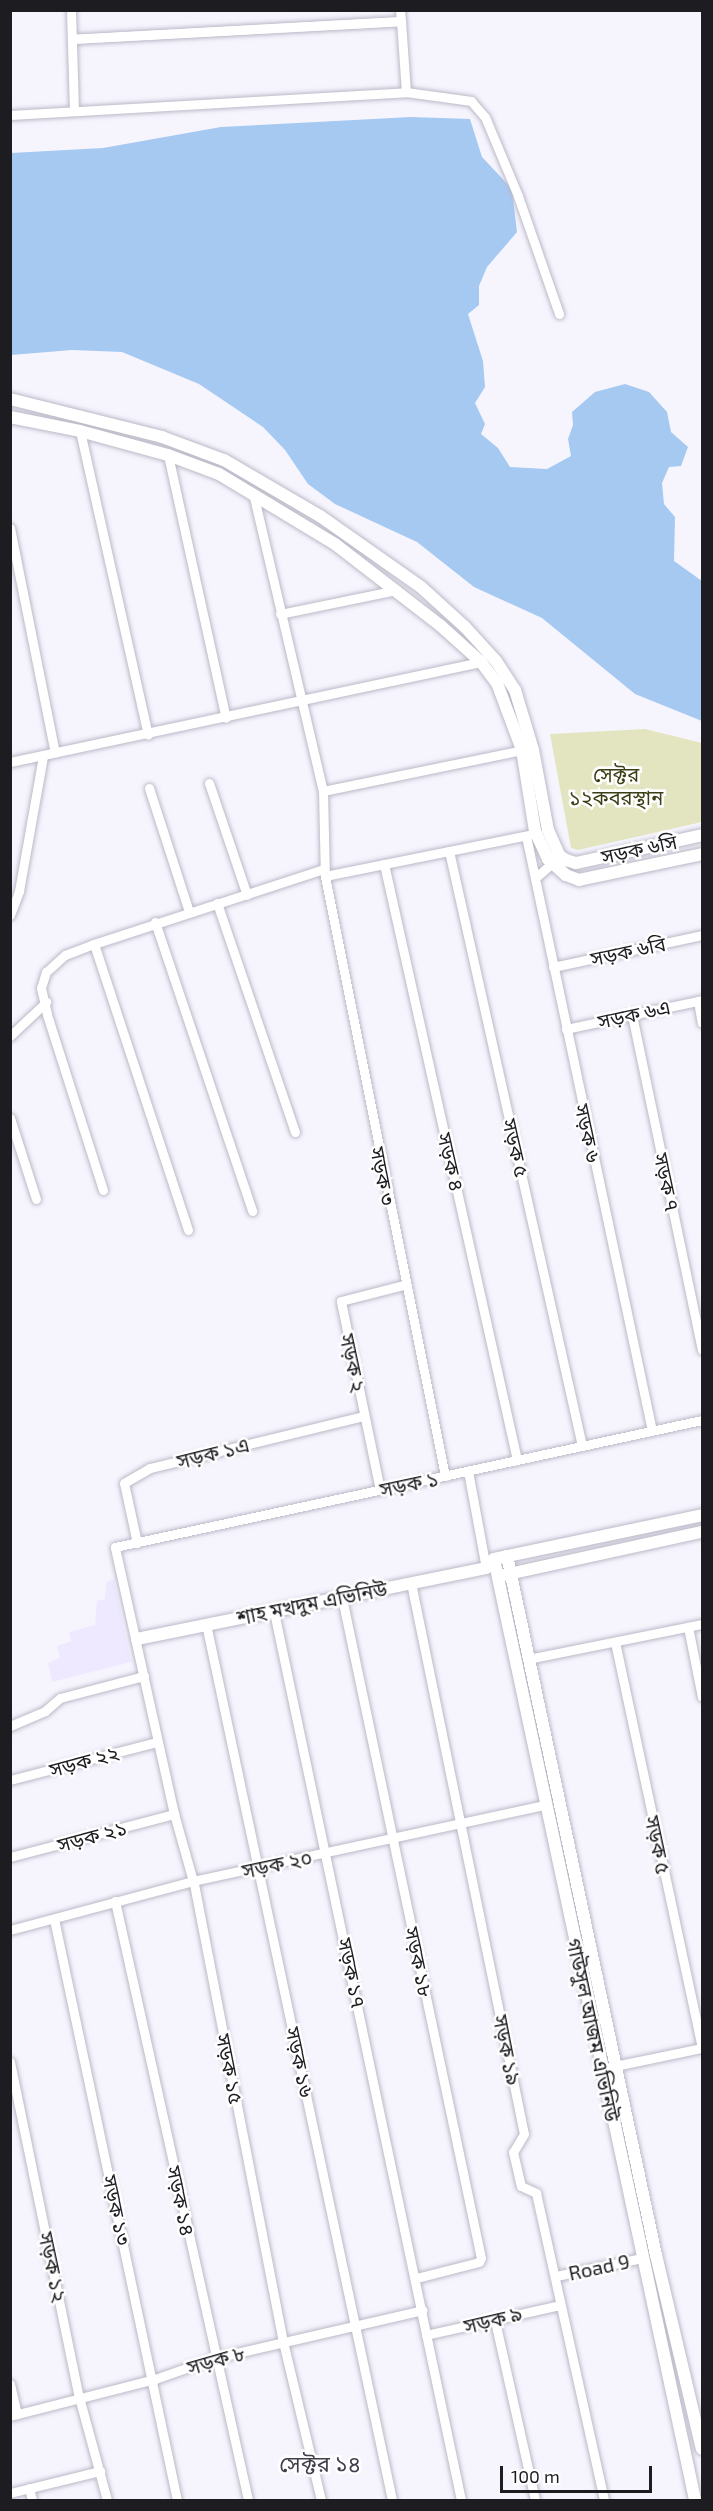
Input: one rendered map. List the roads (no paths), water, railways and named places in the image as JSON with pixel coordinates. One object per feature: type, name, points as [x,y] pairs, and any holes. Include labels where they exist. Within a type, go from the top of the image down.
[{"type":"street","points":[[70,10],[73,39],[74,111]]},
{"type":"street","points":[[73,39],[401,21],[400,10]]},
{"type":"street","points":[[131,36],[401,21],[406,92]]},
{"type":"street","points":[[10,115],[406,92],[442,94],[479,106],[518,196],[559,314]]},
{"type":"street","points":[[10,399],[162,436],[224,460],[294,499],[421,587],[465,627],[496,661],[514,690],[533,750],[548,830],[564,864]]},
{"type":"street","points":[[10,417],[80,430],[168,455],[219,474],[253,492],[335,544],[397,590],[481,662],[497,683],[522,750],[531,835],[564,864]]},
{"type":"street","points":[[80,430],[148,734]]},
{"type":"street","points":[[168,455],[226,718]]},
{"type":"street","name":"সড়ক ৩","points":[[253,492],[323,791],[325,873],[404,1285],[445,1476]]},
{"type":"street","points":[[10,528],[55,753]]},
{"type":"street","points":[[280,615],[397,590]]},
{"type":"street","points":[[10,762],[302,703],[481,662]]},
{"type":"street","points":[[323,791],[522,750]]},
{"type":"street","points":[[10,915],[19,891],[43,756]]},
{"type":"street","points":[[209,783],[247,895]]},
{"type":"street","points":[[149,788],[189,912]]},
{"type":"street","points":[[103,1190],[41,988],[46,972],[65,955],[155,922],[325,873],[384,864],[531,835]]},
{"type":"street","name":"সড়ক ৬","points":[[531,835],[534,878],[652,1431]]},
{"type":"street","name":"সড়ক ৬সি","points":[[564,864],[702,835]]},
{"type":"street","name":"সড়ক ৫","points":[[449,851],[582,1446]]},
{"type":"street","name":"সড়ক ৬সি","points":[[564,864],[579,880],[702,854]]},
{"type":"street","name":"সড়ক ৪","points":[[384,864],[517,1460]]},
{"type":"street","points":[[534,878],[564,864]]},
{"type":"street","points":[[217,903],[295,1132]]},
{"type":"street","points":[[155,922],[252,1211]]},
{"type":"street","name":"সড়ক ৬বি","points":[[553,967],[702,935]]},
{"type":"street","points":[[94,944],[188,1230]]},
{"type":"street","points":[[700,1001],[702,1023]]},
{"type":"street","name":"সড়ক ৬এ","points":[[566,1029],[700,1001]]},
{"type":"street","points":[[10,1036],[46,1002]]},
{"type":"street","name":"সড়ক ৭","points":[[632,1015],[702,1350]]},
{"type":"street","points":[[10,1118],[36,1199]]},
{"type":"street","name":"সড়ক ২","points":[[380,1490],[340,1301],[404,1285]]},
{"type":"street","name":"সড়ক ১এ","points":[[137,1543],[124,1483],[150,1468],[364,1416]]},
{"type":"street","name":"সড়ক ১","points":[[115,1547],[702,1420]]},
{"type":"street","points":[[468,1471],[490,1564]]},
{"type":"street","points":[[497,1576],[699,1533],[697,1516]]},
{"type":"street","name":"শাহ মখদুম এভিনিউ","points":[[137,1639],[411,1583],[490,1564],[507,1556],[697,1516]]},
{"type":"street","name":"সড়ক ১৫","points":[[115,1547],[174,1814],[193,1881],[283,2342],[321,2500]]},
{"type":"street","name":"গাউসুল আজম এভিনিউ","points":[[507,1556],[615,2066],[702,2449]]},
{"type":"street","name":"গাউসুল আজম এভিনিউ","points":[[490,1564],[497,1576],[695,2500]]},
{"type":"street","name":"সড়ক ১৯","points":[[411,1583],[524,2134],[513,2152],[520,2186],[537,2193],[604,2500]]},
{"type":"street","name":"সড়ক ১৮","points":[[342,1598],[481,2258],[479,2262],[416,2278]]},
{"type":"street","name":"সড়ক ১৭","points":[[274,1612],[423,2310],[426,2335],[461,2500]]},
{"type":"street","name":"সড়ক ১৬","points":[[206,1624],[260,1868],[392,2500]]},
{"type":"street","points":[[528,1659],[702,1624]]},
{"type":"street","points":[[688,1627],[702,1697]]},
{"type":"street","name":"সড়ক ৫","points":[[615,1642],[698,2004],[702,2048]]},
{"type":"street","points":[[10,1725],[45,1711],[60,1698],[144,1676]]},
{"type":"street","name":"সড়ক ২২","points":[[10,1780],[158,1742]]},
{"type":"street","name":"সড়ক ২০","points":[[10,1930],[193,1881],[462,1825],[545,1804]]},
{"type":"street","name":"সড়ক ২১","points":[[10,1857],[174,1814]]},
{"type":"street","name":"সড়ক ১৪","points":[[115,1901],[248,2500]]},
{"type":"street","name":"সড়ক ১৩","points":[[54,1919],[154,2379],[177,2500]]},
{"type":"street","points":[[602,2069],[702,2048]]},
{"type":"street","name":"সড়ক ১২","points":[[10,2062],[79,2397],[107,2500]]},
{"type":"street","name":"Road 9","points":[[556,2276],[642,2258]]},
{"type":"street","name":"সড়ক ৯","points":[[426,2335],[560,2305]]},
{"type":"street","name":"সড়ক ৮","points":[[14,2415],[154,2379],[215,2358],[423,2310]]},
{"type":"street","points":[[495,2321],[535,2500]]},
{"type":"street","points":[[10,2384],[14,2415]]},
{"type":"street","points":[[10,2493],[100,2471]]},
{"type":"street","points":[[29,2488],[32,2500]]},
{"type":"water","points":[[411,117],[470,119],[482,157],[512,189],[517,232],[487,267],[479,286],[479,305],[468,314],[483,361],[485,387],[475,403],[485,424],[481,434],[498,448],[510,467],[547,469],[571,456],[568,439],[573,425],[572,412],[595,392],[625,384],[649,392],[667,412],[671,432],[688,447],[681,466],[669,467],[662,483],[664,504],[675,517],[674,561],[702,581],[702,721],[635,694],[542,618],[474,587],[417,542],[335,504],[308,484],[285,450],[263,427],[199,384],[122,352],[72,350],[11,355],[11,153],[103,148],[221,127]]},
{"type":"district","name":"সেক্টর ১৪","points":[[320,2464]]},
{"type":"park label","name":"সেক্টর ১২কবরস্থান","points":[[616,786]]}]
